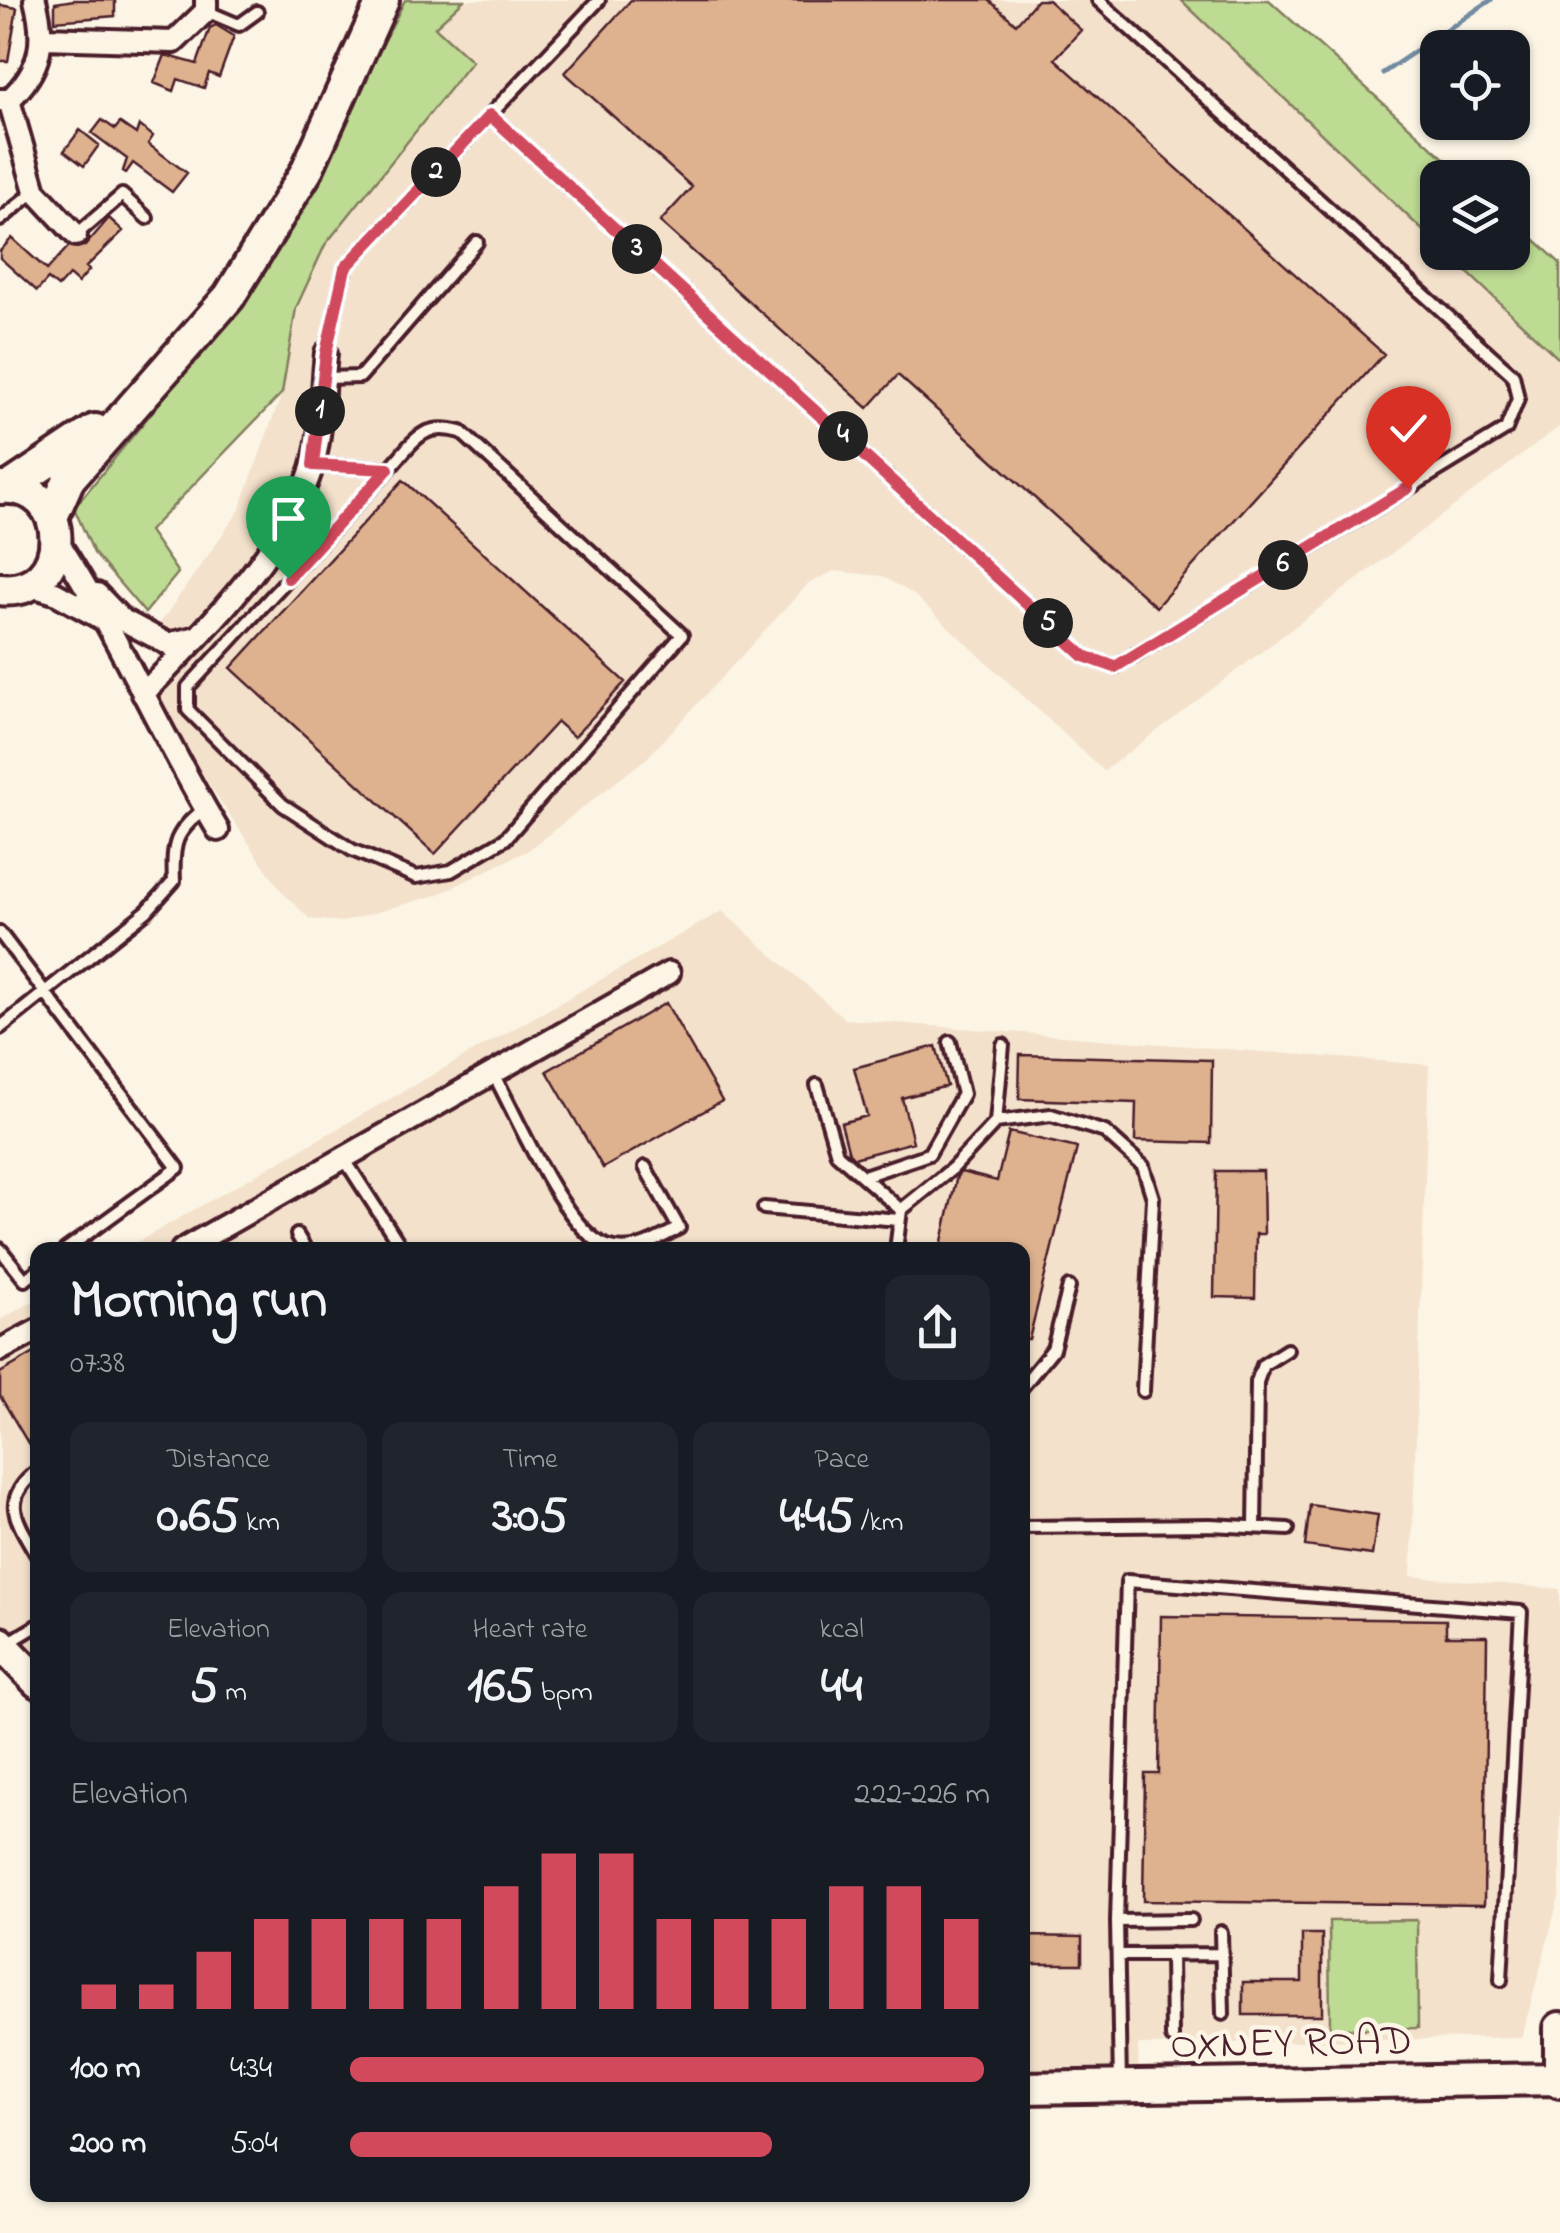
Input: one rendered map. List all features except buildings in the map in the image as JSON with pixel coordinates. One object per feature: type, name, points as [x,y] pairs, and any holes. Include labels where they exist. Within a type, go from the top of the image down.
[{"type":"street","points":[[36,0],[45,38],[24,85],[4,100],[34,191],[76,235]]},
{"type":"street","points":[[8,590],[49,568],[69,480],[136,399],[186,350],[230,297],[306,172],[383,0]]},
{"type":"street","points":[[45,38],[174,42],[206,6]]},
{"type":"street","points":[[143,694],[267,552],[295,508],[313,465],[326,353]]},
{"type":"street","points":[[5,487],[136,399]]},
{"type":"street","points":[[5,487],[28,491],[55,529],[183,775],[218,830]]},
{"type":"street","points":[[82,578],[121,619],[168,644],[197,636]]},
{"type":"street","points":[[8,590],[54,593],[102,619]]},
{"type":"street","points":[[196,1242],[670,973]]},
{"type":"street","points":[[0,1350],[30,1334]]},
{"type":"street","points":[[2,1644],[30,1674]]},
{"type":"street","points":[[1560,2028],[1560,2080]]},
{"type":"street","name":"OXNEY ROAD","points":[[1030,2088],[1560,2080]]},
{"type":"lane","points":[[326,353],[345,268],[599,0]]},
{"type":"lane","points":[[490,115],[1084,656],[1115,667],[1506,429],[1518,398],[1513,375],[1098,0]]},
{"type":"lane","points":[[206,6],[239,26],[257,12]]},
{"type":"lane","points":[[0,220],[34,191]]},
{"type":"lane","points":[[76,235],[122,195],[148,218]]},
{"type":"lane","points":[[324,378],[360,377],[477,242]]},
{"type":"lane","points":[[313,465],[388,469],[423,432],[438,426],[461,432],[682,635],[505,839],[451,871],[416,877],[352,850],[283,804],[188,710],[188,687],[388,469]]},
{"type":"lane","points":[[0,1028],[148,911],[174,881],[173,854],[179,829],[205,808]]},
{"type":"lane","points":[[0,933],[178,1168],[77,1242]]},
{"type":"lane","points":[[864,1176],[929,1154],[964,1094],[950,1042]]},
{"type":"lane","points":[[764,1208],[899,1215],[940,1180],[996,1122],[1003,1046]]},
{"type":"lane","points":[[492,1072],[578,1226],[600,1242]]},
{"type":"lane","points":[[817,1085],[837,1154],[864,1176],[899,1215],[897,1242]]},
{"type":"lane","points":[[996,1122],[1051,1115],[1106,1132],[1143,1166],[1153,1198],[1143,1392]]},
{"type":"lane","points":[[345,1160],[398,1242]]},
{"type":"lane","points":[[645,1168],[679,1228],[651,1242]]},
{"type":"lane","points":[[297,1236],[301,1242]]},
{"type":"lane","points":[[0,1248],[24,1280],[30,1276]]},
{"type":"lane","points":[[1030,1378],[1054,1349],[1070,1287]]},
{"type":"lane","points":[[1255,1528],[1257,1382],[1263,1365],[1287,1350]]},
{"type":"lane","points":[[30,1475],[15,1484],[10,1496],[15,1519],[30,1544]]},
{"type":"lane","points":[[1030,1527],[1288,1530]]},
{"type":"lane","points":[[1120,2085],[1117,1921],[1127,1581],[1521,1612],[1501,1980]]},
{"type":"lane","points":[[2,1644],[30,1629]]},
{"type":"lane","points":[[1117,1921],[1191,1920]]},
{"type":"lane","points":[[1222,1932],[1222,2014]]},
{"type":"lane","points":[[1171,1954],[1172,2037]]},
{"type":"lane","points":[[1118,1955],[1222,1954]]},
{"type":"shaded area","points":[[464,0],[1181,0],[1420,228],[1420,270],[1465,270],[1560,360],[1560,426],[1104,771],[913,594],[882,576],[834,571],[808,584],[647,758],[527,851],[437,895],[342,922],[310,919],[282,892],[159,711],[156,629],[239,511],[282,393],[296,308],[325,245],[472,62],[435,27]]},
{"type":"shaded area","points":[[722,911],[845,1019],[1429,1065],[1411,1576],[1560,1589],[1560,1893],[1522,2037],[1138,2045],[1139,2071],[1030,2079],[1030,1242],[137,1242]]},
{"type":"shaded area","points":[[30,1303],[30,1660],[0,1627],[0,1320]]},
{"type":"green space","points":[[405,0],[464,0],[435,27],[472,61],[325,245],[296,308],[282,393],[149,531],[178,573],[145,613],[94,553],[74,508],[232,314],[295,220]]},
{"type":"green space","points":[[1181,0],[1269,0],[1446,160],[1420,160],[1420,228]]},
{"type":"green space","points":[[1530,236],[1560,263],[1560,360],[1465,270],[1530,270]]},
{"type":"green space","points":[[1417,1920],[1418,2028],[1330,2029],[1329,1921]]},
{"type":"waterway","points":[[1383,73],[1491,0]]},
{"type":"route","points":[[288,578],[388,469],[313,465],[326,353],[345,268],[490,115],[1084,656],[1115,667],[1408,488]]}]
